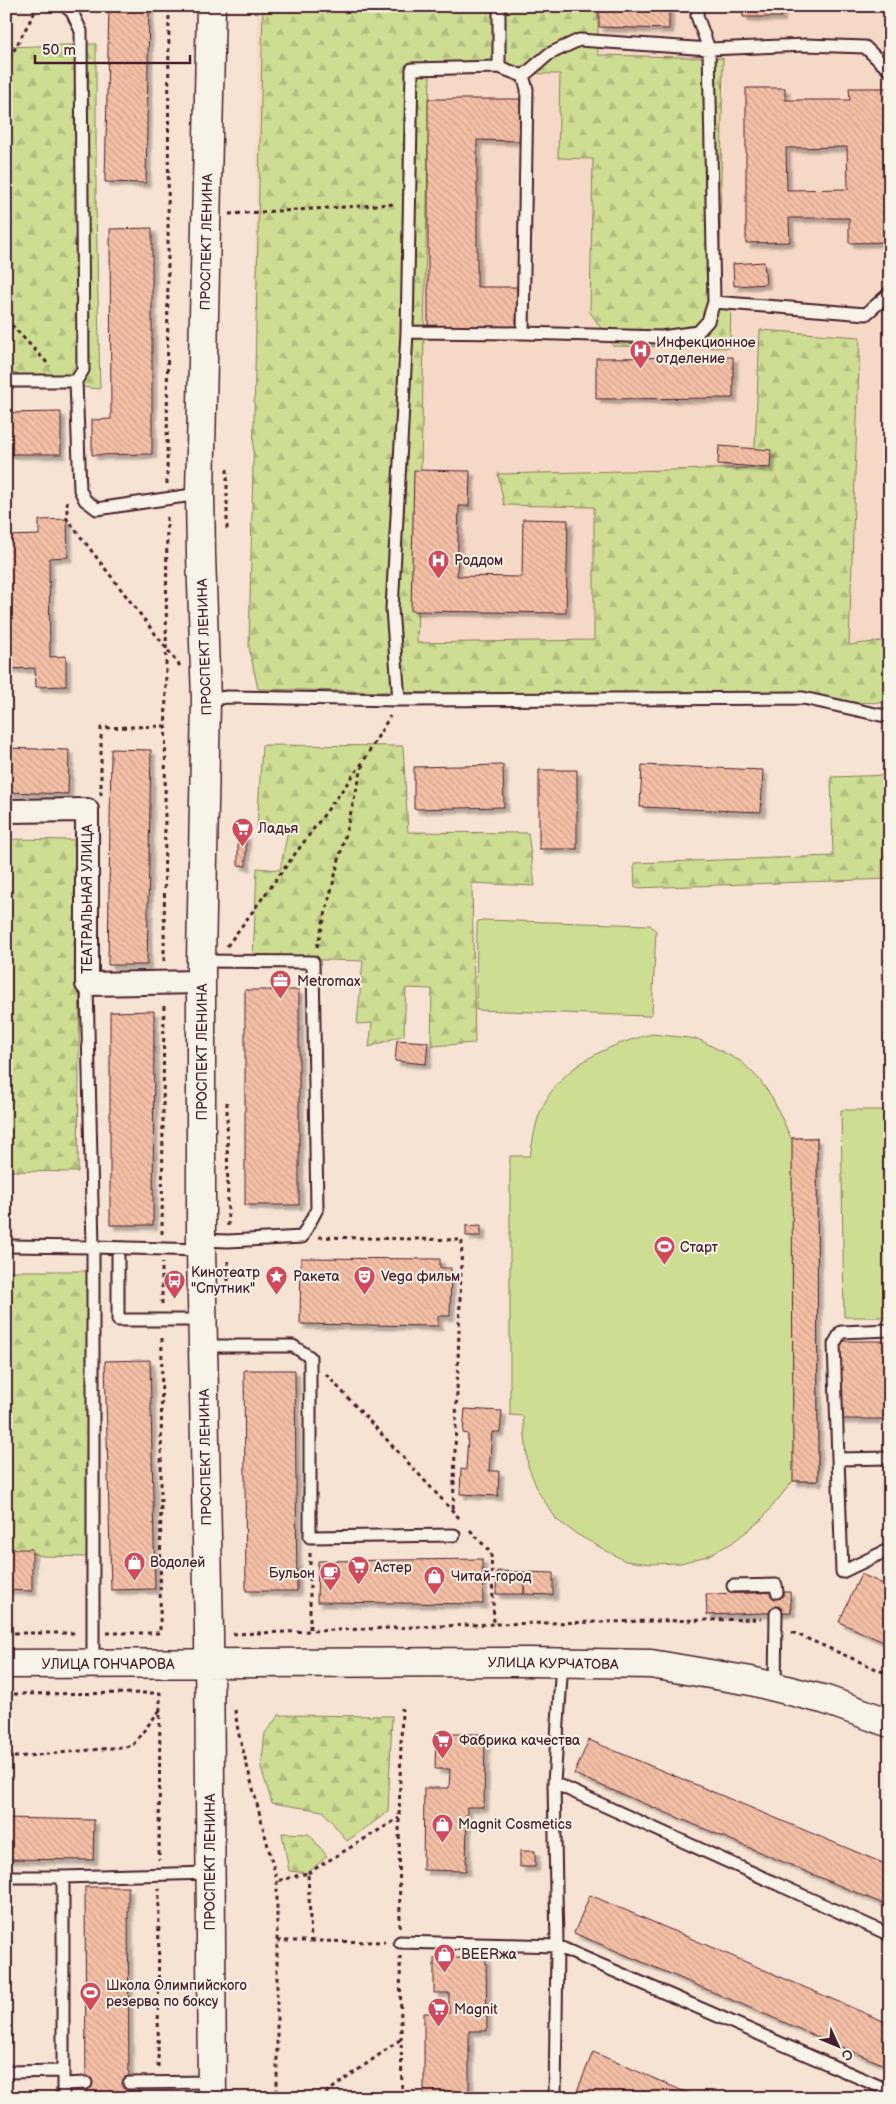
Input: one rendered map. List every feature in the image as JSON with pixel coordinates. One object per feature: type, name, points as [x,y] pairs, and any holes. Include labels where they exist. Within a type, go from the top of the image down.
[{"type":"street","name":"ПРОСПЕКТ ЛЕНИНА","points":[[211,6],[200,494],[206,700],[201,972],[201,1245],[209,1664],[212,2090]]},
{"type":"street","name":"ТЕАТРАЛЬНАЯ УЛИЦА","points":[[6,812],[87,810],[87,984],[164,983],[201,972]]},
{"type":"street","name":"УЛИЦА КУРЧАТОВА","points":[[209,1664],[562,1662],[650,1664],[751,1681],[826,1700],[890,1723]]},
{"type":"street","name":"УЛИЦА ГОНЧАРОВА","points":[[6,1664],[209,1664]]},
{"type":"lane","points":[[65,6],[72,12],[82,31],[84,370],[76,381],[80,490],[85,500],[97,509],[200,494]]},
{"type":"lane","points":[[499,6],[499,67]]},
{"type":"lane","points":[[407,332],[661,337],[698,332],[708,321],[714,302],[708,49],[696,16],[698,6]]},
{"type":"lane","points":[[523,76],[549,54],[579,40],[708,49],[806,45],[865,47],[890,71]]},
{"type":"lane","points":[[399,700],[392,609],[407,332],[412,69],[499,67],[523,76]]},
{"type":"lane","points":[[523,76],[527,89],[523,334]]},
{"type":"lane","points":[[714,302],[866,314],[890,293]]},
{"type":"lane","points":[[6,382],[76,381]]},
{"type":"lane","points":[[206,700],[227,697],[399,700],[803,698],[890,716]]},
{"type":"lane","points":[[6,1246],[93,1246],[162,1249],[228,1241],[302,1237],[317,1209],[314,962],[201,972]]},
{"type":"lane","points":[[87,984],[93,1246],[94,1664]]},
{"type":"lane","points":[[118,1248],[118,1320],[162,1320],[203,1333],[293,1346],[310,1357],[310,1537],[454,1535]]},
{"type":"lane","points":[[890,1330],[840,1332],[834,1344],[842,1572],[890,1550]]},
{"type":"lane","points":[[838,1459],[890,1458]]},
{"type":"lane","points":[[733,1586],[776,1585],[777,1592]]},
{"type":"lane","points":[[775,1687],[776,1613]]},
{"type":"lane","points":[[555,2098],[557,1946],[554,1783],[562,1662]]},
{"type":"lane","points":[[554,1783],[890,1935]]},
{"type":"lane","points":[[6,1878],[210,1873]]},
{"type":"lane","points":[[63,1877],[64,2098]]},
{"type":"lane","points":[[400,1942],[557,1946],[890,2090]]},
{"type":"lane","points":[[6,2072],[63,2071]]},
{"type":"lane","points":[[129,2083],[158,2082],[212,2090]]},
{"type":"lane","points":[[64,2084],[86,2083]]},
{"type":"path","points":[[6,65],[38,6]]},
{"type":"path","points":[[160,1633],[169,6]]},
{"type":"path","points":[[226,214],[410,204]]},
{"type":"path","points":[[226,948],[363,762],[399,700]]},
{"type":"path","points":[[314,962],[363,762]]},
{"type":"path","points":[[302,1237],[462,1240],[453,1512]]},
{"type":"path","points":[[310,1357],[491,1553],[494,1624]]},
{"type":"path","points":[[310,1537],[310,1631]]},
{"type":"path","points":[[233,1634],[494,1624],[761,1619],[890,1675]]},
{"type":"path","points":[[6,1694],[160,1693],[158,2082]]},
{"type":"path","points":[[235,1707],[238,1731],[278,1881],[277,2098]]},
{"type":"path","points":[[402,1708],[399,1818],[402,2098]]},
{"type":"path","points":[[6,1758],[132,1746],[160,1710]]},
{"type":"path","points":[[278,1881],[308,1873],[399,1818]]},
{"type":"path","points":[[308,1873],[310,1941]]},
{"type":"path","points":[[277,1941],[400,1942]]},
{"type":"path","points":[[319,2098],[401,2040]]},
{"type":"shaded area","points":[[258,6],[890,6],[890,674],[251,674]]},
{"type":"green space","points":[[263,6],[598,6],[598,55],[723,58],[719,298],[731,298],[730,348],[613,346],[590,312],[593,159],[558,158],[560,74],[430,72],[417,643],[594,640],[594,507],[504,505],[498,474],[754,468],[760,330],[860,337],[849,645],[890,640],[890,703],[258,689],[249,647]]},
{"type":"green space","points":[[96,44],[96,206],[100,389],[6,380],[6,47]]},
{"type":"green space","points":[[262,745],[403,746],[408,832],[528,833],[535,886],[472,883],[475,1043],[431,1046],[432,989],[406,988],[404,1035],[369,1047],[372,1023],[357,1024],[363,961],[253,958],[257,868],[280,870],[288,831],[257,829]]},
{"type":"green space","points":[[890,775],[890,879],[635,888],[634,863],[833,856],[831,777]]},
{"type":"green space","points":[[6,839],[81,840],[78,1172],[6,1171]]},
{"type":"green space","points":[[478,921],[650,925],[656,931],[652,1014],[648,1016],[476,1010],[477,925]]},
{"type":"green space","name":"Старт","points":[[652,1034],[698,1039],[742,1062],[759,1079],[772,1097],[791,1138],[817,1138],[818,1481],[793,1481],[761,1520],[732,1543],[707,1556],[681,1563],[652,1564],[625,1561],[578,1535],[557,1520],[539,1493],[528,1466],[523,1416],[510,1415],[510,1156],[530,1156],[536,1125],[542,1108],[561,1079],[574,1068],[603,1051]]},
{"type":"green space","points":[[841,1110],[890,1110],[890,1317],[844,1317]]},
{"type":"green space","points":[[8,1271],[88,1271],[88,1557],[42,1556],[6,1546],[6,1273]]},
{"type":"green space","points":[[279,1715],[392,1716],[388,1812],[347,1841],[323,1811],[272,1803],[261,1768],[265,1733]]},
{"type":"green space","points":[[282,1833],[309,1834],[327,1856],[308,1873],[289,1871]]},
{"type":"building","points":[[109,6],[149,6],[146,183],[105,182]]},
{"type":"building","points":[[599,6],[669,6],[669,29],[599,27]]},
{"type":"building","points":[[743,6],[781,6],[781,17],[743,17]]},
{"type":"building","points":[[746,88],[785,88],[785,100],[850,100],[849,88],[888,88],[888,242],[849,243],[849,218],[789,218],[790,242],[746,243]],"holes":[[[847,147],[848,189],[787,190],[786,148]]]},
{"type":"building","points":[[428,99],[520,99],[520,141],[477,140],[477,287],[517,287],[516,330],[428,330]]},
{"type":"building","points":[[152,228],[152,454],[92,455],[92,420],[111,419],[110,229]]},
{"type":"building","points":[[764,262],[766,284],[734,286],[733,264]]},
{"type":"building","points":[[733,357],[733,398],[596,399],[596,358]]},
{"type":"building","points":[[61,412],[61,454],[6,454],[6,413]]},
{"type":"building","points":[[719,446],[771,450],[770,468],[718,464]]},
{"type":"building","points":[[414,470],[470,471],[469,506],[459,506],[457,576],[522,577],[523,519],[568,520],[566,613],[411,611]]},
{"type":"building","points":[[67,519],[68,557],[49,558],[50,657],[66,656],[66,686],[36,687],[35,668],[6,669],[6,536],[39,535],[39,520]]},
{"type":"building","points":[[6,748],[69,750],[68,794],[6,792]]},
{"type":"building","points":[[111,749],[151,750],[147,965],[108,965]]},
{"type":"building","points":[[503,765],[504,807],[414,809],[414,767]]},
{"type":"building","points":[[642,765],[763,770],[761,812],[640,807]]},
{"type":"building","points":[[539,770],[577,770],[577,849],[539,849]]},
{"type":"building","points":[[238,835],[246,835],[246,866],[238,865]]},
{"type":"building","points":[[245,990],[299,990],[299,1205],[245,1205]]},
{"type":"building","points":[[154,1011],[153,1225],[110,1225],[110,1012]]},
{"type":"building","points":[[397,1040],[428,1042],[426,1064],[395,1061]]},
{"type":"building","points":[[792,1138],[817,1138],[818,1481],[793,1481]]},
{"type":"building","points":[[481,1225],[481,1236],[466,1236],[466,1226]]},
{"type":"building","points":[[301,1258],[440,1259],[440,1268],[451,1268],[450,1316],[438,1316],[438,1326],[300,1324]]},
{"type":"building","points":[[839,1341],[890,1341],[890,1435],[888,1419],[839,1419]]},
{"type":"building","points":[[150,1360],[155,1589],[111,1590],[105,1361]]},
{"type":"building","points":[[244,1370],[295,1370],[297,1591],[246,1591]]},
{"type":"building","points":[[465,1409],[502,1411],[500,1432],[492,1432],[489,1471],[499,1471],[498,1496],[460,1494],[461,1469],[466,1470],[468,1434],[463,1433]]},
{"type":"building","points":[[6,1549],[32,1549],[32,1591],[6,1590]]},
{"type":"building","points":[[482,1559],[483,1604],[317,1602],[318,1561]]},
{"type":"building","points":[[497,1571],[525,1572],[524,1594],[496,1594]]},
{"type":"building","points":[[525,1572],[553,1573],[553,1595],[524,1594]]},
{"type":"building","points":[[861,1574],[890,1587],[890,1645],[839,1622]]},
{"type":"building","points":[[790,1592],[791,1612],[707,1615],[706,1594]]},
{"type":"building","points":[[436,1734],[485,1734],[484,1807],[467,1807],[466,1871],[423,1870],[424,1788],[449,1788],[450,1769],[435,1769]]},
{"type":"building","points":[[589,1740],[890,1866],[890,1902],[888,1906],[574,1774]]},
{"type":"building","points":[[6,1818],[94,1820],[93,1860],[6,1859]]},
{"type":"building","points":[[520,1851],[535,1851],[535,1867],[520,1867]]},
{"type":"building","points":[[85,1887],[128,1887],[129,2098],[86,2098]]},
{"type":"building","points":[[590,1895],[890,2024],[889,2067],[574,1933]]},
{"type":"building","points":[[434,1958],[486,1958],[487,2031],[469,2031],[469,2096],[424,2096],[424,2013],[449,2013],[449,1993],[434,1993]]},
{"type":"building","points":[[593,2052],[699,2098],[593,2098],[577,2091]]},
{"type":"place","name":"Инфекционное отделение","points":[[640,369]]},
{"type":"place","name":"Роддом","points":[[438,579]]},
{"type":"place","name":"Ладья","points":[[242,847]]},
{"type":"place","name":"Metromax","points":[[281,1000]]},
{"type":"place","name":"Старт","points":[[664,1266]]},
{"type":"place","name":"Ракета","points":[[277,1295]]},
{"type":"place","name":"Vega фильм","points":[[365,1295]]},
{"type":"place","name":"Кинотеатр \"Спутник\"","points":[[175,1299]]},
{"type":"place","name":"Водолей","points":[[134,1581]]},
{"type":"place","name":"Астер","points":[[358,1586]]},
{"type":"place","name":"Бульон","points":[[331,1592]]},
{"type":"place","name":"Читай-город","points":[[435,1595]]},
{"type":"place","name":"Фабрика качества","points":[[443,1759]]},
{"type":"place","name":"Magnit Cosmetics","points":[[442,1843]]},
{"type":"place","name":"BEERжа","points":[[445,1973]]},
{"type":"place","name":"Школа Олимпийского резерва по боксу","points":[[90,2012]]},
{"type":"place","name":"Magnit","points":[[438,2028]]}]
